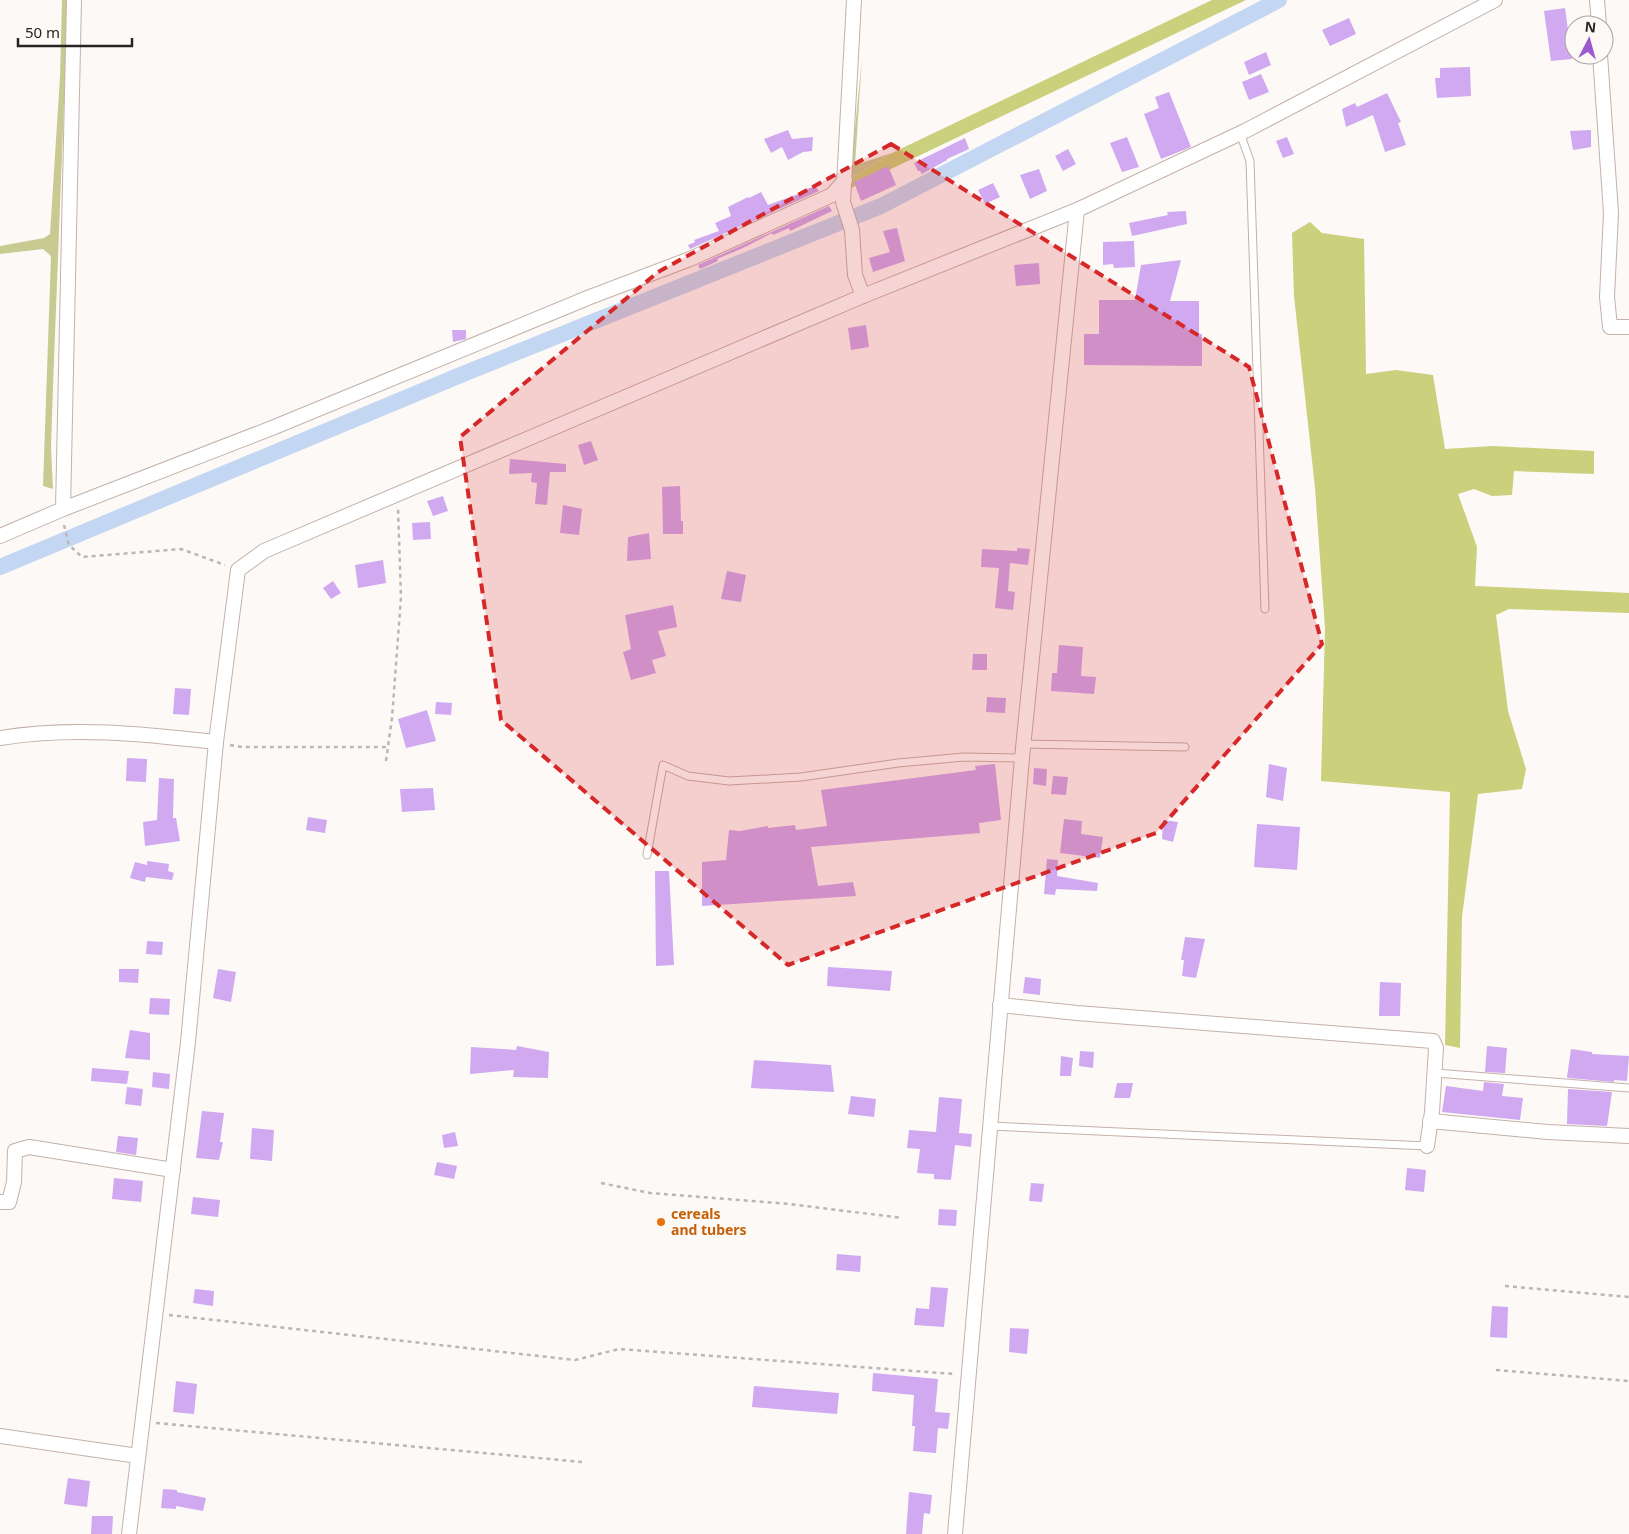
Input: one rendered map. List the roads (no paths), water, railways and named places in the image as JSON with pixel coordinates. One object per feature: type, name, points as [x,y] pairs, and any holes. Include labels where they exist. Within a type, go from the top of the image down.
[{"type":"street","points":[[63,509],[74,0]]},
{"type":"street","points":[[854,0],[843,202],[852,230],[855,274],[863,296]]},
{"type":"street","points":[[129,1534],[188,1042],[216,742],[238,570],[264,551],[863,296],[1077,210],[1240,133],[1495,0]]},
{"type":"street","points":[[1597,0],[1598,15]]},
{"type":"street","points":[[1601,65],[1611,213],[1607,297],[1610,327],[1629,327]]},
{"type":"street","points":[[0,536],[63,509],[281,424],[590,297],[690,259],[832,195],[845,180]]},
{"type":"street","points":[[955,1534],[1022,751],[1077,210]]},
{"type":"street","points":[[0,738],[78,731],[133,733],[216,742]]},
{"type":"street","points":[[1000,1005],[1434,1041],[1436,1048],[1435,1073],[1427,1146]]},
{"type":"street","points":[[1430,1121],[1548,1132],[1629,1136]]},
{"type":"street","points":[[0,1202],[10,1202],[14,1182],[15,1152],[29,1147],[173,1170]]},
{"type":"street","points":[[0,1436],[138,1456]]},
{"type":"lane","points":[[1240,133],[1250,161],[1265,609]]},
{"type":"lane","points":[[647,855],[663,765],[688,776],[729,780],[801,777],[898,763],[1022,751],[1185,746]]},
{"type":"lane","points":[[1435,1073],[1629,1088]]},
{"type":"lane","points":[[990,1126],[1427,1146]]},
{"type":"waterway","points":[[0,567],[463,374],[881,206],[1279,0]]},
{"type":"place","name":"cereals and tubers","points":[[661,1222]]}]
